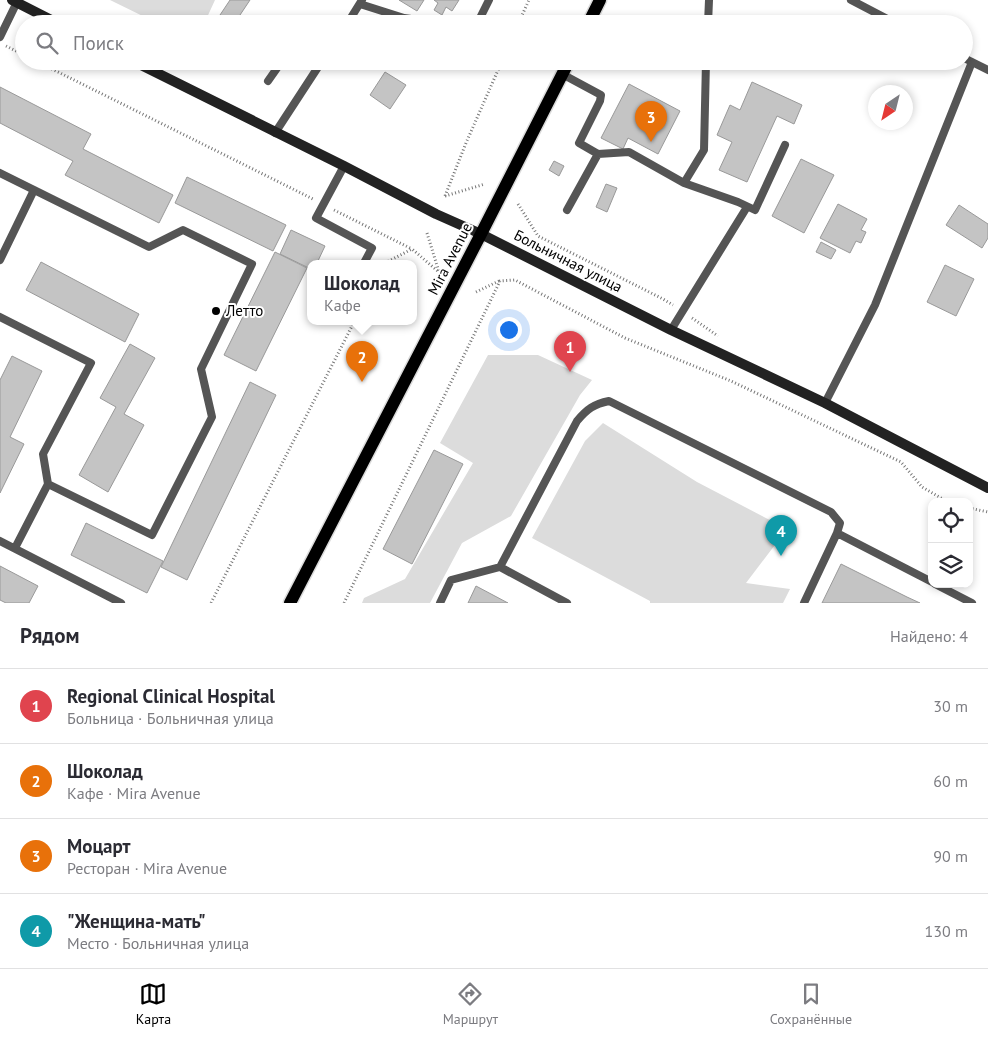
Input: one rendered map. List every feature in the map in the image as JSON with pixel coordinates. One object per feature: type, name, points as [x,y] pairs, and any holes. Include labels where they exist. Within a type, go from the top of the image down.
[{"type":"main road","points":[[592,15],[600,0]]},
{"type":"main road","name":"Mira Avenue","points":[[290,603],[564,70]]},
{"type":"street","points":[[14,1],[41,15]]},
{"type":"street","name":"Больничная улица","points":[[151,70],[436,214],[481,234],[671,330],[825,403],[988,488]]},
{"type":"lane","points":[[482,15],[489,0]]},
{"type":"lane","points":[[708,15],[709,0]]},
{"type":"lane","points":[[851,0],[880,15]]},
{"type":"lane","points":[[0,37],[14,1]]},
{"type":"lane","points":[[353,15],[361,2],[396,15]]},
{"type":"lane","points":[[973,62],[988,70]]},
{"type":"lane","points":[[268,81],[276,70]]},
{"type":"lane","points":[[275,133],[316,70]]},
{"type":"lane","points":[[684,183],[704,150],[706,70]]},
{"type":"lane","points":[[825,403],[875,304],[964,70]]},
{"type":"lane","points":[[562,74],[600,95],[600,101],[579,143],[598,154],[629,152],[684,183],[755,210],[784,145]]},
{"type":"lane","points":[[567,210],[598,154]]},
{"type":"lane","points":[[344,166],[316,218],[372,248],[366,260]]},
{"type":"lane","points":[[0,173],[149,247],[183,230],[252,264],[201,369],[212,417],[152,535],[48,484]]},
{"type":"lane","points":[[0,260],[34,190]]},
{"type":"lane","points":[[671,330],[747,207]]},
{"type":"lane","points":[[0,317],[91,363],[43,454],[48,484],[15,548]]},
{"type":"lane","points":[[500,566],[577,421],[585,410],[595,404],[609,401],[831,512],[840,523],[804,603]]},
{"type":"lane","points":[[837,533],[928,580]]},
{"type":"lane","points":[[0,541],[121,603]]},
{"type":"lane","points":[[440,603],[452,580],[500,566],[567,603]]},
{"type":"lane","points":[[943,588],[972,603]]},
{"type":"path","points":[[522,15],[529,0]]},
{"type":"path","points":[[0,43],[15,50]]},
{"type":"path","points":[[54,70],[412,249],[440,273],[427,233]]},
{"type":"path","points":[[485,184],[445,196],[498,70]]},
{"type":"path","points":[[518,204],[538,236],[663,299],[721,337]]},
{"type":"path","points":[[391,260],[412,249]]},
{"type":"path","points":[[476,292],[500,281],[515,280],[625,338],[731,381],[901,462],[922,487],[941,498]]},
{"type":"path","points":[[344,603],[500,281]]},
{"type":"path","points":[[211,603],[352,325]]},
{"type":"path","points":[[973,509],[988,512]]},
{"type":"shaded area","points":[[110,0],[215,0],[208,15],[141,15]]},
{"type":"shaded area","points":[[488,355],[538,355],[592,380],[580,395],[511,516],[462,543],[430,603],[362,603],[364,598],[405,579],[473,463],[440,443]]},
{"type":"shaded area","points":[[603,423],[697,482],[787,529],[746,583],[790,589],[783,603],[650,603],[650,601],[532,538],[585,441]]},
{"type":"building","points":[[230,0],[250,0],[240,15],[220,15]]},
{"type":"building","points":[[399,0],[424,0],[417,11]]},
{"type":"building","points":[[434,0],[459,0],[452,11],[446,7],[442,15],[434,10],[438,3]]},
{"type":"building","points":[[385,72],[406,85],[390,109],[370,95]]},
{"type":"building","points":[[752,82],[802,105],[794,124],[777,116],[747,182],[719,170],[732,142],[717,135],[730,105],[740,110]]},
{"type":"building","points":[[629,84],[680,111],[658,154],[628,138],[623,149],[601,138]]},
{"type":"building","points":[[0,87],[91,134],[83,149],[173,195],[159,223],[65,175],[73,161],[0,123]]},
{"type":"building","points":[[801,159],[834,175],[804,233],[772,216]]},
{"type":"building","points":[[554,161],[564,166],[559,176],[549,170]]},
{"type":"building","points":[[187,177],[286,225],[273,251],[175,203]]},
{"type":"building","points":[[606,184],[617,188],[607,212],[596,207]]},
{"type":"building","points":[[838,204],[867,219],[861,230],[866,232],[861,243],[856,241],[850,253],[820,238]]},
{"type":"building","points":[[959,205],[988,224],[988,238],[982,248],[946,225]]},
{"type":"building","points":[[291,230],[325,246],[318,260],[307,260],[307,267],[280,254]]},
{"type":"building","points":[[821,242],[836,250],[831,259],[816,252]]},
{"type":"building","points":[[275,252],[307,268],[256,371],[224,355]]},
{"type":"building","points":[[41,262],[139,314],[125,342],[26,290]]},
{"type":"building","points":[[945,265],[974,279],[956,316],[927,302]]},
{"type":"building","points":[[130,344],[155,358],[124,414],[144,425],[108,492],[79,475],[116,407],[100,398]]},
{"type":"building","points":[[12,356],[42,371],[10,437],[24,444],[0,493],[0,380]]},
{"type":"building","points":[[250,382],[276,395],[187,580],[161,567]]},
{"type":"building","points":[[434,450],[463,464],[412,564],[383,549]]},
{"type":"building","points":[[86,523],[163,561],[147,593],[71,555]]},
{"type":"building","points":[[841,564],[907,597],[920,603],[822,603]]},
{"type":"building","points":[[0,566],[38,586],[29,603],[6,603],[0,600]]},
{"type":"building","points":[[476,586],[508,603],[468,603]]},
{"type":"place","name":"Моцарт","points":[[651,142]]},
{"type":"place","name":"Летто","points":[[216,311]]},
{"type":"place","name":"Regional Clinical Hospital","points":[[570,372]]},
{"type":"place","name":"Шоколад","points":[[362,382]]},
{"type":"place","name":"\"Женщина-мать\"","points":[[781,556]]}]
